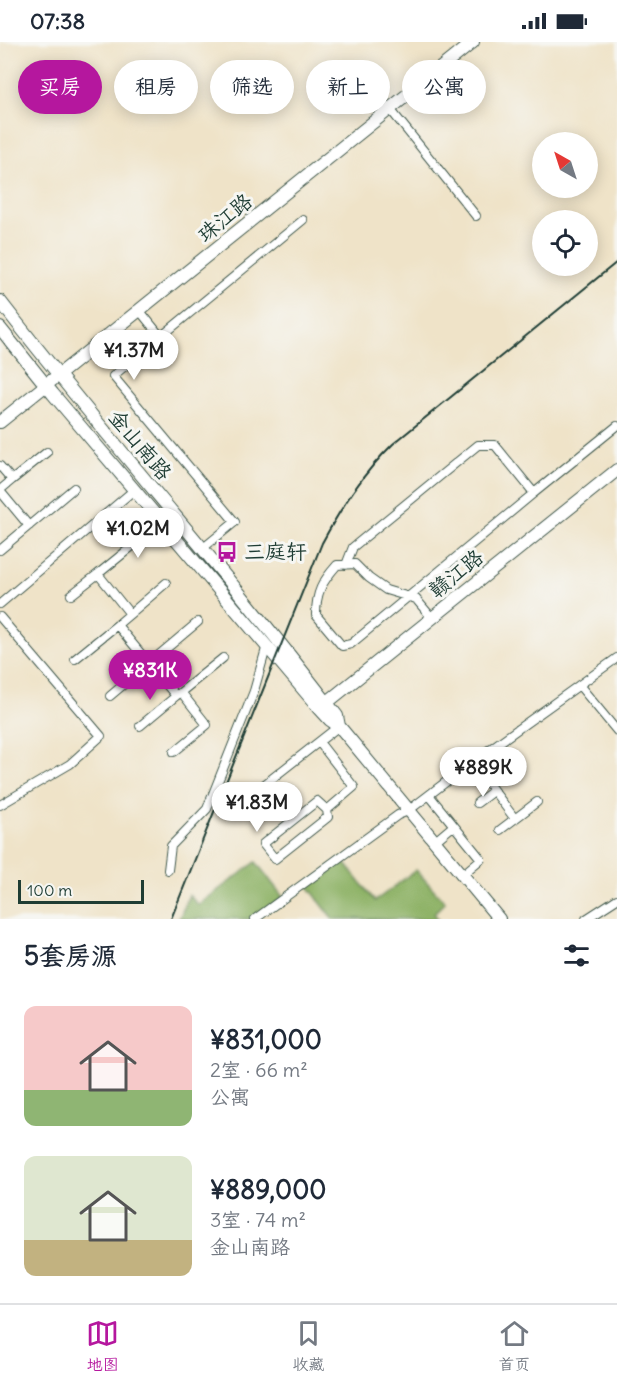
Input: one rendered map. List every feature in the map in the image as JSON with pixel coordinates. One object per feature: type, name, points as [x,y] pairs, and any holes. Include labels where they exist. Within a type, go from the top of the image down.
[{"type":"main road","name":"珠江路","points":[[390,109],[473,42]]},
{"type":"main road","name":"珠江路","points":[[0,422],[384,114]]},
{"type":"main road","name":"金山南路","points":[[0,301],[58,376],[202,549],[323,706]]},
{"type":"main road","name":"金山南路","points":[[0,328],[134,490],[267,645],[323,706],[337,716],[339,726],[499,919]]},
{"type":"main road","name":"赣江路","points":[[323,706],[617,470]]},
{"type":"street","points":[[390,109],[476,216]]},
{"type":"street","points":[[202,549],[235,522],[113,376],[303,220]]},
{"type":"street","points":[[140,311],[161,337]]},
{"type":"street","points":[[432,618],[416,599],[407,596],[386,590],[355,564],[337,565],[316,597],[316,615],[342,646],[351,644],[407,596],[617,426]]},
{"type":"street","points":[[346,565],[353,547],[478,445],[495,445],[534,493]]},
{"type":"street","points":[[29,526],[0,491],[47,452]]},
{"type":"street","points":[[0,466],[12,480]]},
{"type":"street","points":[[0,550],[74,488]]},
{"type":"street","points":[[2,598],[134,490]]},
{"type":"street","points":[[71,595],[162,522]]},
{"type":"street","points":[[98,574],[130,614]]},
{"type":"street","points":[[75,659],[166,583]]},
{"type":"street","points":[[0,617],[101,736],[70,764],[0,805]]},
{"type":"street","points":[[110,696],[198,622]]},
{"type":"street","points":[[117,625],[207,725],[174,752]]},
{"type":"street","points":[[168,870],[171,846],[207,809],[254,691],[267,645]]},
{"type":"street","points":[[140,726],[223,658]]},
{"type":"street","points":[[255,919],[398,815],[408,811],[617,658]]},
{"type":"street","points":[[579,684],[617,731]]},
{"type":"street","points":[[228,813],[339,726]]},
{"type":"street","points":[[319,742],[354,786],[327,810]]},
{"type":"street","points":[[472,762],[515,819]]},
{"type":"street","points":[[477,803],[493,791]]},
{"type":"street","points":[[429,795],[481,859],[462,875]]},
{"type":"street","points":[[317,801],[327,810],[328,817],[275,858],[263,844],[317,801]]},
{"type":"street","points":[[500,830],[537,802]]},
{"type":"street","points":[[434,842],[453,826]]},
{"type":"street","points":[[586,919],[617,899]]},
{"type":"green space","points":[[342,859],[375,901],[416,870],[445,902],[434,913],[438,919],[333,919],[307,885]]},
{"type":"green space","points":[[256,862],[283,897],[253,919],[179,919],[189,895],[198,905]]},
{"type":"railway","points":[[171,919],[322,543],[354,490],[393,444],[617,262]]},
{"type":"place","name":"三庭轩","points":[[227,552]]}]
